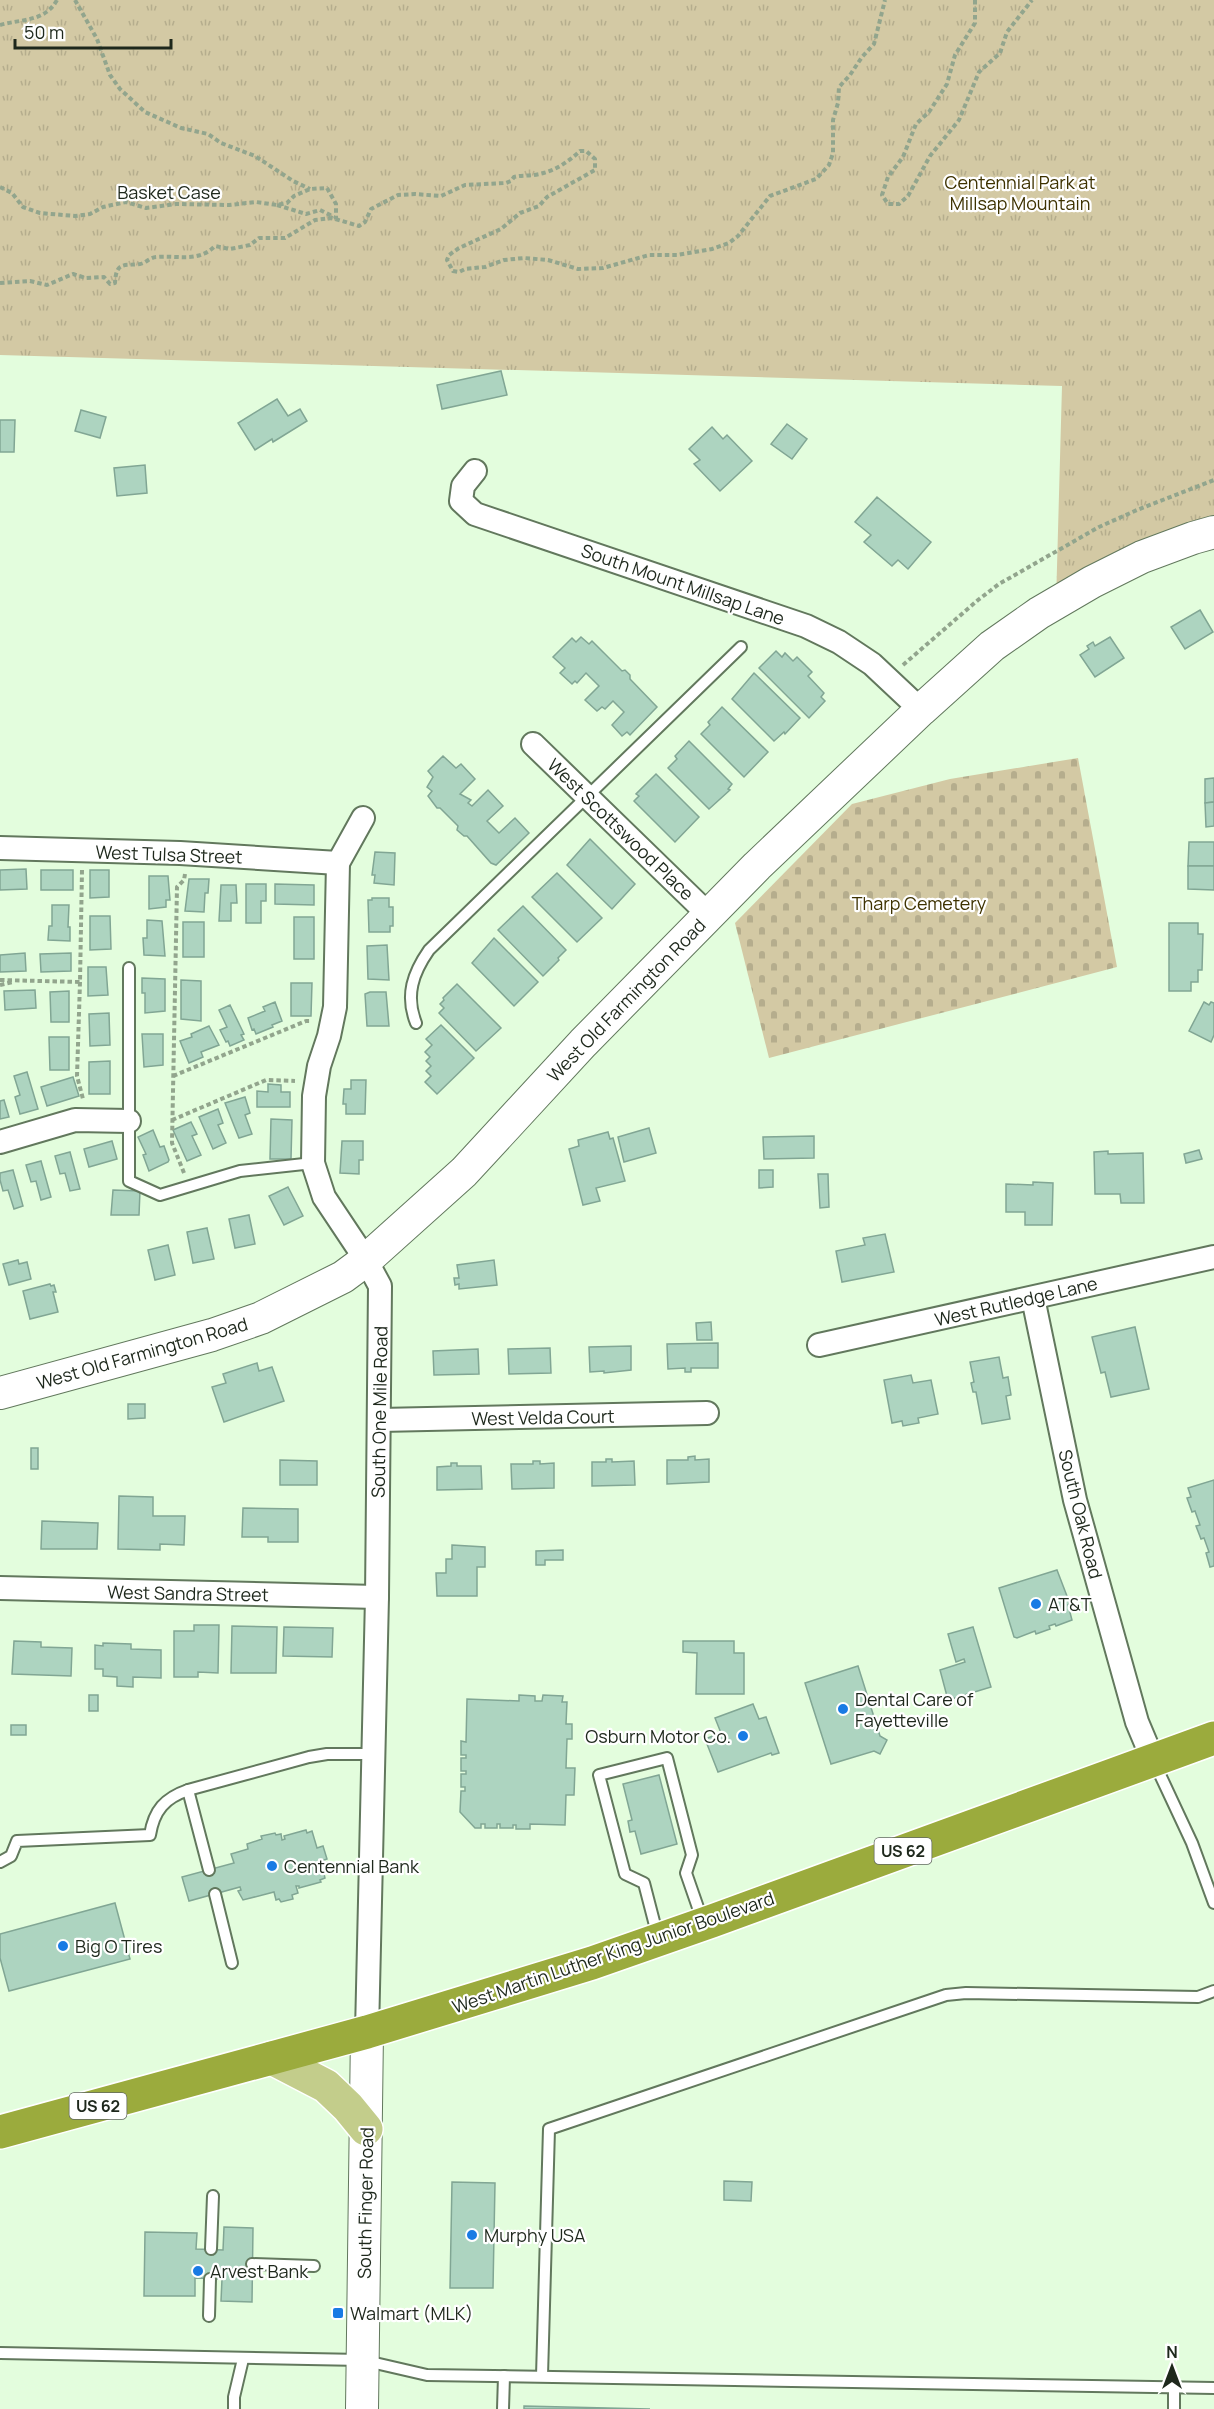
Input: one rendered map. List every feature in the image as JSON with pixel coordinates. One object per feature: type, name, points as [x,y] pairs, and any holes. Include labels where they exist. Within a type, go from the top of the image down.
[{"type":"highway","name":"West Martin Luther King Junior Boulevard","points":[[2,2129],[367,2032],[659,1940],[1214,1738]]},
{"type":"main road","points":[[272,2058],[326,2086],[348,2107],[366,2129]]},
{"type":"street","name":"South Mount Millsap Lane","points":[[475,471],[463,486],[460,501],[475,514],[806,626],[839,642],[872,664],[921,710]]},
{"type":"street","name":"West Old Farmington Road","points":[[0,1393],[212,1335],[261,1318],[343,1277],[366,1260],[464,1172],[583,1043],[709,915],[921,710],[992,646],[1039,613],[1092,582],[1142,557],[1214,532]]},
{"type":"street","name":"West Scottswood Place","points":[[533,744],[709,915]]},
{"type":"street","name":"South One Mile Road","points":[[363,818],[338,863],[335,1007],[314,1096],[313,1163],[324,1197],[366,1260],[380,1286],[377,1597],[367,2032]]},
{"type":"street","name":"West Tulsa Street","points":[[0,848],[180,853],[338,863]]},
{"type":"street","points":[[0,1142],[75,1120],[129,1121]]},
{"type":"street","name":"West Rutledge Lane","points":[[819,1345],[1214,1257]]},
{"type":"street","name":"South Oak Road","points":[[1033,1298],[1075,1500],[1137,1722],[1154,1760]]},
{"type":"street","name":"West Velda Court","points":[[380,1420],[707,1413]]},
{"type":"street","name":"West Sandra Street","points":[[0,1588],[377,1597]]},
{"type":"street","name":"South Finger Road","points":[[362,2409],[367,2032]]},
{"type":"lane","points":[[416,1023],[412,1014],[412,983],[416,969],[429,950],[741,647]]},
{"type":"lane","points":[[129,968],[129,1181],[160,1195],[240,1171],[313,1163]]},
{"type":"lane","points":[[0,1863],[11,1856],[17,1841],[150,1835],[152,1820],[160,1806],[172,1796],[188,1790],[309,1757],[327,1754],[373,1754]]},
{"type":"lane","points":[[659,1940],[644,1883],[625,1874],[599,1775],[667,1758],[692,1855],[686,1873],[704,1924]]},
{"type":"lane","points":[[1154,1760],[1192,1843],[1214,1903]]},
{"type":"lane","points":[[188,1790],[208,1870]]},
{"type":"lane","points":[[215,1894],[232,1963]]},
{"type":"lane","points":[[542,2376],[549,2129],[946,1995],[966,1993],[1198,1997],[1214,1991]]},
{"type":"lane","points":[[211,2249],[213,2196]]},
{"type":"lane","points":[[252,2264],[314,2266]]},
{"type":"lane","points":[[209,2316],[210,2279]]},
{"type":"lane","points":[[0,2353],[362,2360],[427,2375],[1214,2388]]},
{"type":"lane","points":[[234,2409],[234,2397],[243,2359]]},
{"type":"lane","points":[[503,2409],[504,2376]]},
{"type":"lane","points":[[1174,2387],[1174,2409]]},
{"type":"path","points":[[0,25],[35,19],[51,9],[57,0]]},
{"type":"path","points":[[75,0],[97,39],[110,75],[126,95],[145,112],[181,128],[208,134],[221,143],[255,156],[293,181],[310,189]]},
{"type":"path","points":[[0,283],[30,280],[47,285],[73,274],[86,278],[104,277],[110,284],[116,283],[116,273],[130,263],[144,264],[156,257],[192,257],[207,254],[215,246],[230,249],[243,247],[259,238],[285,238],[315,220],[336,219],[359,226],[365,222],[371,208],[398,195],[441,196],[465,185],[506,183],[514,177],[553,170],[569,161],[580,151],[586,151],[595,159],[595,170],[547,197],[539,206],[520,213],[501,229],[449,255],[447,260],[453,271],[459,272],[465,269],[485,267],[504,260],[524,258],[548,260],[578,270],[603,268],[649,255],[677,255],[712,249],[729,243],[738,236],[770,196],[816,179],[829,165],[833,153],[833,120],[838,103],[839,87],[874,44],[885,0]]},
{"type":"path","points":[[975,0],[975,23],[955,55],[947,84],[929,112],[916,124],[903,157],[888,177],[882,195],[888,204],[899,204],[908,196],[930,156],[959,120],[979,72],[1000,53],[1007,32],[1032,0]]},
{"type":"path","name":"Basket Case","points":[[0,187],[12,193],[23,207],[40,213],[75,216],[90,214],[103,207],[126,202],[146,208],[176,204],[229,205],[256,202],[277,205],[306,214],[320,210],[336,219]]},
{"type":"path","points":[[277,205],[287,203],[294,196],[310,189],[327,188],[337,208],[336,219]]},
{"type":"path","points":[[888,679],[999,584],[1099,527],[1214,480]]},
{"type":"path","points":[[82,851],[77,1076],[88,1120]]},
{"type":"path","points":[[180,853],[186,872],[184,880],[177,887],[172,1143],[190,1186]]},
{"type":"path","points":[[0,980],[80,982]]},
{"type":"path","points":[[0,985],[20,981]]},
{"type":"path","points":[[173,1076],[306,1021],[333,1020]]},
{"type":"path","points":[[172,1120],[266,1080],[316,1082]]},
{"type":"green space","name":"Centennial Park at Millsap Mountain","points":[[0,0],[1214,0],[1214,532],[1056,603],[1062,386],[0,355]]},
{"type":"green space","name":"Tharp Cemetery","points":[[1078,758],[1117,967],[769,1058],[735,923],[852,804],[950,779]]},
{"type":"building","points":[[501,371],[507,395],[442,409],[437,385]]},
{"type":"building","points":[[277,399],[288,416],[300,409],[307,421],[255,450],[238,423]]},
{"type":"building","points":[[81,410],[106,417],[100,438],[75,431]]},
{"type":"building","points":[[0,420],[15,420],[14,452],[0,452]]},
{"type":"building","points":[[787,424],[807,439],[792,459],[771,444]]},
{"type":"building","points":[[712,427],[723,439],[727,435],[752,461],[720,491],[694,464],[700,460],[689,449]]},
{"type":"building","points":[[145,465],[147,493],[117,496],[114,468]]},
{"type":"building","points":[[877,497],[931,542],[908,569],[898,560],[892,566],[864,542],[871,535],[855,522]]},
{"type":"building","points":[[1200,610],[1213,632],[1185,649],[1171,627]]},
{"type":"building","points":[[581,637],[589,644],[592,641],[622,671],[625,670],[630,675],[630,679],[657,707],[630,735],[627,732],[622,736],[612,725],[624,712],[613,701],[605,709],[602,707],[597,711],[585,700],[599,686],[586,673],[577,683],[575,681],[572,684],[560,673],[565,668],[553,657],[572,638],[576,642]]},
{"type":"building","points":[[1110,637],[1124,658],[1095,677],[1080,655],[1089,649],[1087,646],[1093,642],[1095,646]]},
{"type":"building","points":[[776,651],[782,657],[785,653],[793,661],[797,657],[812,672],[808,676],[824,693],[821,697],[825,701],[809,718],[759,668]]},
{"type":"building","points":[[754,673],[800,718],[785,734],[784,732],[774,741],[732,699]]},
{"type":"building","points":[[722,707],[768,752],[744,777],[701,734],[710,725],[708,722]]},
{"type":"building","points":[[689,741],[732,784],[728,789],[730,790],[709,809],[668,768],[677,759],[675,756]]},
{"type":"building","points":[[443,756],[456,768],[461,764],[475,779],[460,794],[471,800],[468,803],[472,806],[488,790],[503,806],[487,821],[499,833],[515,818],[529,833],[496,865],[491,863],[467,836],[457,830],[458,826],[440,808],[437,808],[428,796],[432,791],[427,787],[433,777],[428,771]]},
{"type":"building","points":[[656,774],[699,817],[675,842],[634,801],[639,796],[636,794]]},
{"type":"building","points":[[1214,778],[1214,802],[1205,803],[1205,779]]},
{"type":"building","points":[[1214,802],[1214,826],[1206,827],[1205,803]]},
{"type":"building","points":[[590,839],[635,884],[612,909],[567,865]]},
{"type":"building","points":[[1189,842],[1214,842],[1214,866],[1188,866]]},
{"type":"building","points":[[375,852],[395,853],[394,885],[374,883],[375,875],[372,875]]},
{"type":"building","points":[[1188,866],[1214,866],[1214,890],[1188,889]]},
{"type":"building","points":[[26,869],[27,889],[0,890],[0,870]]},
{"type":"building","points":[[41,870],[73,870],[73,890],[41,890]]},
{"type":"building","points":[[90,870],[109,870],[109,897],[90,898]]},
{"type":"building","points":[[557,873],[602,918],[577,942],[532,897]]},
{"type":"building","points":[[149,876],[168,876],[170,900],[166,900],[166,907],[149,909]]},
{"type":"building","points":[[189,879],[209,879],[208,893],[205,893],[204,912],[185,911]]},
{"type":"building","points":[[246,884],[266,884],[266,901],[261,901],[261,923],[246,923]]},
{"type":"building","points":[[275,884],[314,885],[314,905],[275,904]]},
{"type":"building","points":[[221,885],[236,885],[237,903],[231,903],[231,921],[219,921]]},
{"type":"building","points":[[389,898],[389,907],[393,907],[393,926],[390,926],[390,932],[369,932],[368,900]]},
{"type":"building","points":[[52,905],[69,905],[70,941],[48,940],[49,926],[52,926]]},
{"type":"building","points":[[523,906],[566,950],[543,976],[498,930]]},
{"type":"building","points":[[90,916],[110,916],[111,949],[90,950]]},
{"type":"building","points":[[294,917],[314,917],[314,959],[294,959]]},
{"type":"building","points":[[147,920],[162,921],[165,956],[144,955],[143,938],[147,938]]},
{"type":"building","points":[[183,922],[204,922],[204,957],[183,957]]},
{"type":"building","points":[[1169,923],[1198,923],[1198,934],[1203,934],[1202,970],[1198,970],[1198,982],[1191,982],[1191,991],[1169,991]]},
{"type":"building","points":[[494,938],[538,982],[514,1006],[472,963]]},
{"type":"building","points":[[387,945],[389,980],[368,979],[367,946]]},
{"type":"building","points":[[25,953],[26,971],[0,972],[0,955]]},
{"type":"building","points":[[71,953],[71,971],[41,972],[40,954]]},
{"type":"building","points":[[88,967],[106,967],[108,995],[88,996]]},
{"type":"building","points":[[142,978],[165,979],[165,1011],[145,1013]]},
{"type":"building","points":[[181,980],[201,981],[201,1021],[181,1019]]},
{"type":"building","points":[[291,983],[312,983],[311,1016],[291,1016]]},
{"type":"building","points":[[457,984],[501,1028],[476,1051],[439,1013],[444,1008],[440,1004],[443,998]]},
{"type":"building","points":[[35,990],[36,1008],[5,1010],[4,991]]},
{"type":"building","points":[[69,991],[69,1022],[51,1022],[50,992]]},
{"type":"building","points":[[386,992],[389,1026],[367,1026],[365,994]]},
{"type":"building","points":[[275,1002],[282,1021],[256,1034],[248,1018],[265,1011],[263,1007]]},
{"type":"building","points":[[1204,1002],[1209,1005],[1211,1002],[1214,1003],[1214,1035],[1211,1042],[1189,1031]]},
{"type":"building","points":[[230,1005],[244,1034],[241,1035],[244,1040],[230,1046],[220,1030],[227,1027],[219,1010]]},
{"type":"building","points":[[109,1013],[110,1045],[90,1046],[89,1014]]},
{"type":"building","points":[[441,1025],[474,1058],[437,1094],[425,1082],[431,1076],[426,1071],[431,1066],[426,1061],[430,1057],[425,1052],[432,1045],[426,1039]]},
{"type":"building","points":[[209,1026],[219,1045],[201,1052],[203,1057],[189,1063],[180,1041],[192,1037],[191,1034]]},
{"type":"building","points":[[142,1034],[163,1034],[163,1065],[144,1067]]},
{"type":"building","points":[[49,1037],[69,1037],[69,1070],[50,1070]]},
{"type":"building","points":[[110,1061],[110,1094],[89,1094],[89,1062]]},
{"type":"building","points":[[27,1072],[38,1109],[20,1114],[15,1097],[20,1095],[14,1076]]},
{"type":"building","points":[[73,1077],[79,1096],[47,1106],[41,1087]]},
{"type":"building","points":[[351,1080],[366,1080],[365,1114],[346,1114],[346,1104],[343,1104],[344,1089],[351,1089]]},
{"type":"building","points":[[268,1084],[281,1085],[281,1092],[290,1092],[290,1107],[257,1107],[257,1091],[268,1092]]},
{"type":"building","points":[[245,1097],[250,1113],[245,1115],[252,1134],[239,1138],[225,1103]]},
{"type":"building","points":[[4,1100],[9,1117],[0,1119],[0,1101]]},
{"type":"building","points":[[218,1109],[223,1123],[218,1125],[226,1143],[213,1149],[199,1117]]},
{"type":"building","points":[[271,1119],[292,1120],[291,1159],[270,1159]]},
{"type":"building","points":[[191,1122],[197,1134],[192,1136],[201,1155],[187,1161],[173,1130]]},
{"type":"building","points":[[649,1128],[656,1153],[624,1162],[618,1137]]},
{"type":"building","points":[[153,1130],[160,1147],[164,1146],[169,1160],[149,1171],[143,1155],[146,1154],[138,1137]]},
{"type":"building","points":[[608,1132],[610,1139],[613,1138],[625,1181],[596,1188],[600,1201],[583,1205],[569,1149],[579,1146],[578,1140]]},
{"type":"building","points":[[814,1136],[814,1158],[764,1159],[763,1137]]},
{"type":"building","points":[[112,1141],[117,1159],[89,1167],[84,1149]]},
{"type":"building","points":[[342,1141],[363,1141],[363,1160],[359,1160],[359,1174],[340,1173]]},
{"type":"building","points":[[1199,1150],[1202,1159],[1186,1163],[1184,1154]]},
{"type":"building","points":[[1108,1151],[1108,1154],[1143,1153],[1144,1203],[1121,1203],[1120,1194],[1095,1194],[1094,1152]]},
{"type":"building","points":[[70,1152],[80,1189],[70,1191],[65,1173],[60,1174],[55,1156]]},
{"type":"building","points":[[41,1161],[51,1197],[41,1200],[36,1181],[31,1182],[26,1165]]},
{"type":"building","points":[[13,1170],[23,1206],[14,1209],[8,1190],[3,1191],[0,1180],[0,1173]]},
{"type":"building","points":[[759,1170],[773,1170],[773,1187],[759,1188]]},
{"type":"building","points":[[818,1174],[828,1174],[829,1207],[820,1208]]},
{"type":"building","points":[[1033,1182],[1053,1183],[1052,1225],[1025,1225],[1025,1212],[1006,1212],[1006,1184],[1033,1185]]},
{"type":"building","points":[[288,1187],[303,1216],[284,1225],[269,1196]]},
{"type":"building","points":[[113,1190],[140,1191],[139,1215],[111,1215]]},
{"type":"building","points":[[249,1215],[255,1244],[235,1248],[229,1219]]},
{"type":"building","points":[[207,1228],[214,1259],[193,1263],[187,1232]]},
{"type":"building","points":[[885,1234],[894,1272],[842,1282],[836,1251],[865,1245],[863,1238]]},
{"type":"building","points":[[168,1245],[175,1275],[155,1280],[148,1250]]},
{"type":"building","points":[[18,1260],[19,1264],[27,1262],[31,1279],[9,1285],[3,1264]]},
{"type":"building","points":[[494,1260],[497,1285],[459,1289],[459,1284],[455,1285],[454,1278],[459,1278],[457,1265]]},
{"type":"building","points":[[54,1285],[56,1292],[53,1292],[58,1312],[30,1319],[23,1291]]},
{"type":"building","points":[[711,1322],[712,1340],[697,1340],[696,1323]]},
{"type":"building","points":[[1135,1327],[1149,1389],[1111,1397],[1105,1372],[1101,1373],[1092,1337]]},
{"type":"building","points":[[718,1343],[718,1368],[691,1368],[691,1372],[685,1372],[685,1368],[668,1369],[667,1344]]},
{"type":"building","points":[[631,1346],[631,1370],[590,1372],[589,1347]]},
{"type":"building","points":[[550,1348],[551,1373],[509,1374],[508,1349]]},
{"type":"building","points":[[478,1349],[479,1374],[434,1375],[433,1351]]},
{"type":"building","points":[[999,1357],[1003,1378],[1008,1377],[1011,1395],[1006,1396],[1010,1419],[982,1424],[976,1392],[973,1392],[971,1383],[974,1382],[970,1362]]},
{"type":"building","points":[[257,1363],[259,1371],[272,1367],[284,1401],[224,1422],[212,1387],[226,1383],[223,1374]]},
{"type":"building","points":[[911,1375],[913,1383],[931,1380],[938,1414],[918,1418],[919,1423],[903,1426],[902,1421],[892,1423],[884,1380]]},
{"type":"building","points":[[128,1404],[145,1404],[145,1418],[128,1419]]},
{"type":"building","points":[[31,1448],[38,1448],[38,1469],[31,1469]]},
{"type":"building","points":[[695,1456],[695,1460],[709,1459],[709,1482],[667,1484],[667,1460],[688,1460],[688,1457]]},
{"type":"building","points":[[606,1459],[612,1459],[612,1462],[634,1461],[635,1485],[592,1486],[592,1462],[606,1462]]},
{"type":"building","points":[[280,1460],[317,1461],[317,1485],[280,1485]]},
{"type":"building","points":[[533,1461],[540,1461],[540,1464],[554,1463],[554,1488],[512,1489],[511,1464],[533,1464]]},
{"type":"building","points":[[451,1463],[457,1463],[457,1466],[481,1466],[482,1489],[437,1490],[437,1467],[451,1466]]},
{"type":"building","points":[[1214,1480],[1214,1566],[1210,1567],[1206,1553],[1209,1552],[1196,1526],[1200,1525],[1187,1498],[1191,1497],[1188,1488]]},
{"type":"building","points":[[119,1496],[153,1497],[153,1516],[185,1516],[184,1545],[160,1544],[160,1550],[118,1549]]},
{"type":"building","points":[[243,1508],[298,1509],[298,1542],[268,1542],[268,1537],[242,1537]]},
{"type":"building","points":[[42,1521],[98,1523],[97,1549],[41,1549]]},
{"type":"building","points":[[452,1545],[485,1547],[485,1567],[477,1567],[477,1596],[437,1596],[436,1573],[446,1573],[446,1559],[452,1559]]},
{"type":"building","points":[[563,1550],[563,1560],[545,1560],[545,1565],[536,1565],[536,1551]]},
{"type":"building","name":"AT&T","points":[[1057,1570],[1070,1604],[1068,1605],[1072,1620],[1049,1626],[1050,1629],[1036,1634],[1035,1631],[1014,1637],[999,1588]]},
{"type":"building","points":[[194,1625],[219,1625],[218,1673],[198,1672],[198,1677],[174,1677],[174,1631],[194,1631]]},
{"type":"building","points":[[232,1626],[277,1627],[276,1673],[231,1673]]},
{"type":"building","points":[[284,1627],[333,1628],[332,1657],[283,1656]]},
{"type":"building","points":[[973,1627],[991,1687],[948,1700],[940,1670],[965,1662],[964,1659],[956,1662],[948,1634]]},
{"type":"building","points":[[14,1641],[41,1642],[41,1647],[72,1648],[71,1676],[12,1674]]},
{"type":"building","points":[[683,1641],[734,1641],[734,1653],[744,1653],[744,1694],[696,1694],[697,1653],[683,1652]]},
{"type":"building","points":[[103,1643],[131,1644],[131,1649],[161,1650],[161,1678],[133,1677],[133,1687],[117,1686],[117,1677],[103,1676],[103,1669],[95,1669],[95,1645],[103,1646]]},
{"type":"building","name":"Dental Care of Fayetteville","points":[[858,1666],[880,1736],[887,1740],[880,1754],[874,1751],[831,1764],[805,1683]]},
{"type":"building","points":[[89,1695],[98,1695],[98,1711],[89,1711]]},
{"type":"building","points":[[519,1695],[535,1696],[535,1701],[542,1701],[543,1695],[563,1696],[562,1702],[567,1702],[566,1724],[572,1724],[572,1739],[567,1739],[566,1768],[575,1768],[574,1795],[566,1795],[565,1825],[530,1824],[530,1829],[516,1829],[516,1825],[513,1825],[513,1828],[500,1828],[500,1824],[497,1824],[497,1828],[485,1828],[485,1824],[481,1824],[481,1828],[475,1828],[460,1812],[461,1791],[465,1791],[465,1787],[461,1787],[461,1774],[466,1774],[466,1771],[461,1771],[461,1758],[466,1758],[466,1755],[461,1755],[461,1741],[466,1742],[467,1699],[519,1701]]},
{"type":"building","name":"Osburn Motor Co.","points":[[753,1704],[759,1719],[766,1717],[779,1753],[772,1755],[771,1753],[718,1772],[705,1739],[721,1733],[715,1718]]},
{"type":"building","points":[[11,1725],[26,1725],[26,1735],[11,1735]]},
{"type":"building","points":[[659,1775],[677,1844],[641,1854],[635,1831],[630,1832],[628,1821],[632,1820],[623,1784]]},
{"type":"building","name":"Centennial Bank","points":[[306,1830],[307,1833],[312,1831],[317,1848],[323,1846],[327,1859],[321,1861],[325,1878],[320,1880],[321,1882],[299,1888],[296,1886],[298,1893],[292,1895],[293,1899],[281,1902],[279,1899],[276,1900],[274,1892],[243,1900],[238,1891],[241,1890],[240,1887],[189,1901],[182,1877],[234,1863],[231,1854],[248,1849],[247,1844],[262,1839],[261,1836],[281,1834],[282,1840],[285,1839],[284,1836]]},
{"type":"building","name":"Big O Tires","points":[[115,1903],[130,1959],[9,1991],[0,1958],[0,1934]]},
{"type":"building","points":[[724,2181],[752,2182],[751,2201],[724,2200]]},
{"type":"building","name":"Murphy USA","points":[[452,2182],[495,2183],[493,2288],[450,2288]]},
{"type":"building","name":"Arvest Bank","points":[[224,2227],[253,2228],[252,2302],[221,2301],[222,2279],[195,2278],[195,2296],[144,2296],[145,2232],[197,2233],[196,2249],[223,2250]]},
{"type":"building","points":[[524,2406],[650,2409],[524,2409]]},
{"type":"place","name":"AT&T","points":[[1036,1604]]},
{"type":"place","name":"Dental Care of Fayetteville","points":[[843,1709]]},
{"type":"place","name":"Osburn Motor Co.","points":[[743,1736]]},
{"type":"place","name":"Centennial Bank","points":[[272,1866]]},
{"type":"place","name":"Big O Tires","points":[[63,1946]]},
{"type":"place","name":"Murphy USA","points":[[472,2235]]},
{"type":"place","name":"Arvest Bank","points":[[198,2271]]},
{"type":"place","name":"Walmart (MLK)","points":[[338,2313]]}]
